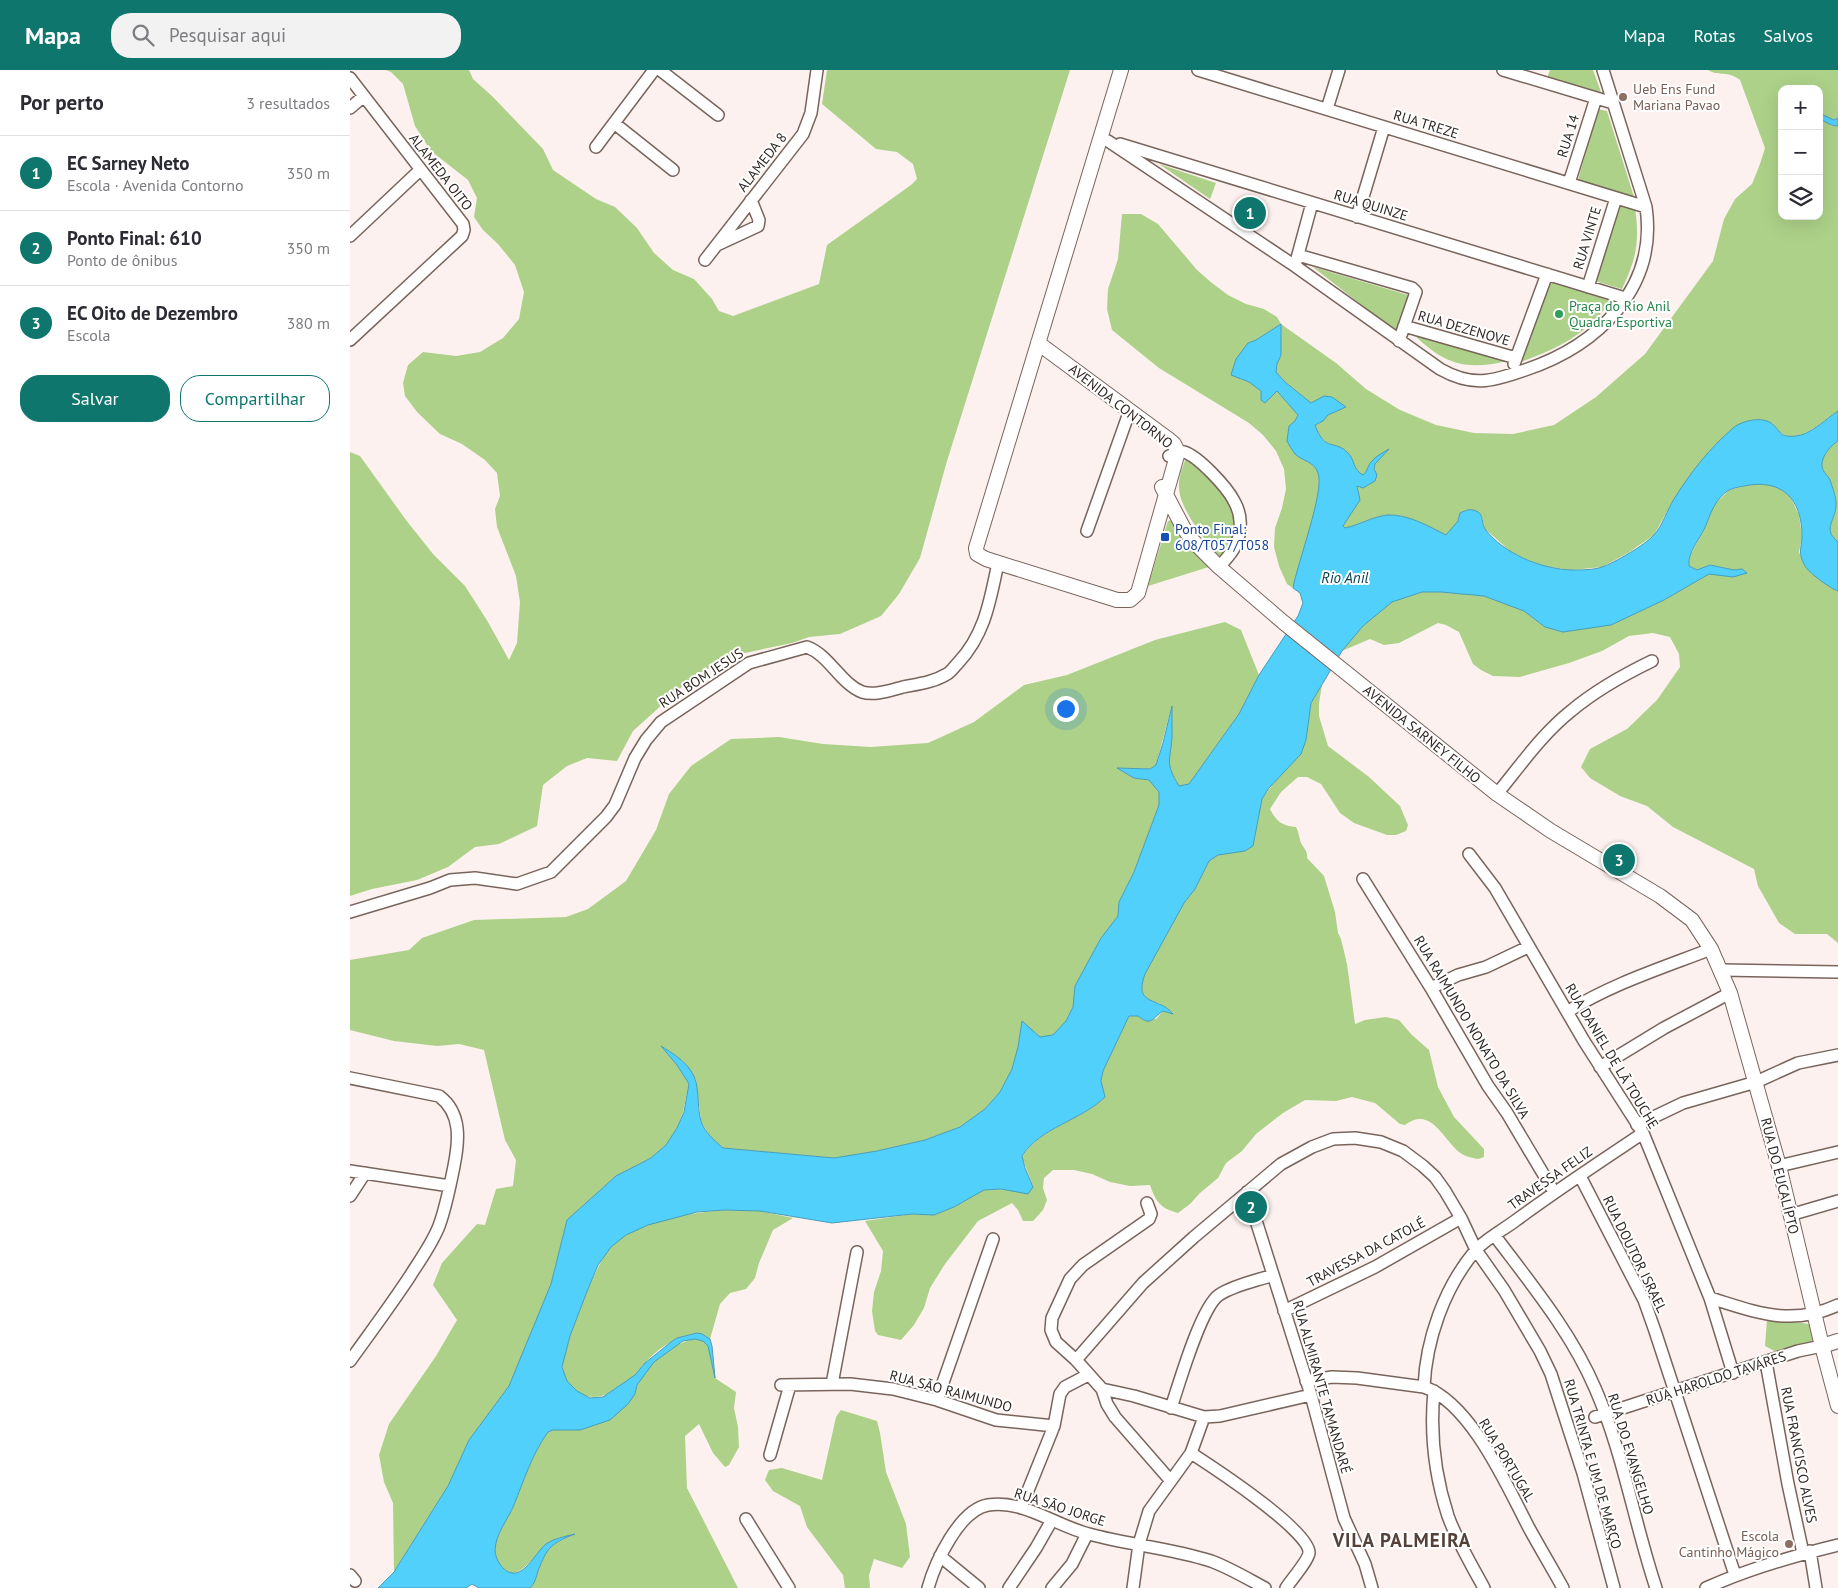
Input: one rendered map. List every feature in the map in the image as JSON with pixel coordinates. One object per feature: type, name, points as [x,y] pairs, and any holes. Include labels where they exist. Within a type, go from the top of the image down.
[{"type":"street","points":[[596,147],[654,70]]},
{"type":"street","points":[[660,70],[718,114]]},
{"type":"street","name":"ALAMEDA 8","points":[[705,260],[803,134],[811,112],[816,70]]},
{"type":"street","points":[[1105,140],[1122,70]]},
{"type":"street","points":[[996,562],[985,549],[1041,350],[1105,140],[1130,70]]},
{"type":"street","name":"RUA TREZE","points":[[1198,70],[1646,207]]},
{"type":"street","points":[[1327,110],[1339,70]]},
{"type":"street","points":[[1503,70],[1613,103]]},
{"type":"street","points":[[1541,82],[1544,70]]},
{"type":"street","points":[[1105,140],[1296,261],[1399,341],[1440,369],[1461,380],[1479,381],[1510,375],[1548,362],[1579,345],[1608,320],[1625,298],[1635,279],[1645,253],[1648,230],[1646,207],[1603,70]]},
{"type":"street","name":"ALAMEDA OITO","points":[[350,78],[463,224],[464,230],[462,236],[350,340]]},
{"type":"street","points":[[350,108],[364,96]]},
{"type":"street","name":"RUA 14","points":[[1569,184],[1596,98]]},
{"type":"street","points":[[614,123],[673,170]]},
{"type":"street","points":[[1357,217],[1384,127]]},
{"type":"street","name":"RUA QUINZE","points":[[1105,140],[1625,298]]},
{"type":"street","points":[[350,236],[420,170]]},
{"type":"street","name":"RUA VINTE","points":[[1588,287],[1616,198]]},
{"type":"street","points":[[715,246],[758,226],[759,220],[751,200]]},
{"type":"street","points":[[1296,261],[1312,203]]},
{"type":"street","points":[[1296,261],[1412,288],[1416,292],[1399,341]]},
{"type":"street","points":[[1510,375],[1547,274]]},
{"type":"street","name":"RUA DEZENOVE","points":[[1404,326],[1516,358]]},
{"type":"street","name":"AVENIDA CONTORNO","points":[[996,562],[1117,600],[1125,597],[1130,591],[1164,491],[1174,454],[1128,413],[1041,350]]},
{"type":"street","points":[[1086,531],[1128,413]]},
{"type":"street","points":[[1174,454],[1184,452],[1194,458],[1216,479],[1233,500],[1237,509],[1240,526],[1236,547],[1219,567]]},
{"type":"street","name":"AVENIDA SARNEY FILHO","points":[[1164,491],[1187,534],[1219,567],[1283,622],[1497,794],[1551,831],[1629,877],[1681,911],[1692,920],[1711,950]]},
{"type":"street","name":"RUA BOM JESUS","points":[[350,912],[430,888],[450,880],[475,878],[517,884],[551,872],[606,817],[615,805],[635,758],[646,740],[661,722],[749,663],[807,647],[819,653],[852,686],[864,692],[876,693],[924,683],[948,674],[978,637],[989,606],[996,562]]},
{"type":"street","points":[[1497,794],[1539,743],[1570,711],[1611,682],[1652,661]]},
{"type":"street","name":"RUA DANIEL DE LÃ TOUCHE","points":[[1469,854],[1495,888],[1600,1067],[1640,1129],[1710,1298],[1733,1373]]},
{"type":"street","name":"RUA RAIMUNDO NONATO DA SILVA","points":[[1363,879],[1554,1192]]},
{"type":"street","points":[[1431,988],[1458,975],[1486,967],[1528,946]]},
{"type":"street","points":[[1567,1012],[1583,1001],[1610,988],[1711,950]]},
{"type":"street","name":"RUA DO EUCALÍPTO","points":[[1711,950],[1730,993],[1756,1082],[1779,1166],[1838,1406]]},
{"type":"street","points":[[1721,970],[1838,972]]},
{"type":"street","points":[[1600,1067],[1664,1028],[1730,993]]},
{"type":"street","name":"TRAVESSA FELIZ","points":[[1476,1250],[1554,1192],[1580,1176],[1640,1129],[1683,1103],[1756,1082],[1798,1063],[1838,1055]]},
{"type":"street","points":[[350,1078],[439,1096],[447,1102],[454,1112],[458,1144],[450,1186],[439,1226],[422,1257],[350,1361]]},
{"type":"street","name":"RUA TRINTA E UM DE MARÇO","points":[[1076,1360],[1143,1284],[1194,1237],[1281,1164],[1312,1147],[1333,1139],[1355,1138],[1381,1142],[1403,1151],[1435,1177],[1461,1218],[1476,1250],[1526,1325],[1551,1374],[1583,1473],[1614,1588]]},
{"type":"street","points":[[1779,1166],[1838,1152]]},
{"type":"street","points":[[350,1171],[450,1186]]},
{"type":"street","points":[[350,1196],[365,1173]]},
{"type":"street","name":"RUA DOUTOR ISRAEL","points":[[1580,1176],[1644,1300],[1735,1574]]},
{"type":"street","name":"RUA ALMIRANTE TAMANDARÉ","points":[[1247,1192],[1311,1395],[1344,1518],[1365,1564],[1372,1588]]},
{"type":"street","points":[[1790,1214],[1838,1201]]},
{"type":"street","points":[[1147,1204],[1151,1214],[1149,1220],[1083,1265],[1070,1279],[1052,1318],[1051,1330],[1056,1342],[1076,1360],[1102,1389],[1107,1404],[1115,1416],[1170,1480]]},
{"type":"street","name":"TRAVESSA DA CATOLÉ","points":[[1284,1312],[1375,1267],[1461,1218]]},
{"type":"street","name":"RUA DO EVANGELHO","points":[[1496,1236],[1567,1334],[1596,1389],[1599,1415],[1612,1433],[1644,1552],[1656,1588]]},
{"type":"street","points":[[938,1400],[993,1239]]},
{"type":"street","points":[[1476,1250],[1455,1280],[1444,1302],[1430,1344],[1424,1370],[1429,1389],[1439,1481],[1448,1516],[1484,1588]]},
{"type":"street","points":[[832,1384],[857,1252]]},
{"type":"street","points":[[1171,1408],[1203,1317],[1212,1300],[1225,1291],[1273,1275]]},
{"type":"street","points":[[1710,1298],[1775,1317],[1814,1313],[1838,1305]]},
{"type":"street","name":"RUA HAROLDO TAVÁRES","points":[[1599,1415],[1798,1351],[1838,1341]]},
{"type":"street","name":"RUA FRANCISCO ALVES","points":[[1766,1362],[1788,1484],[1816,1588]]},
{"type":"street","points":[[1021,1508],[1054,1426],[1062,1390],[1088,1375]]},
{"type":"street","points":[[1306,1381],[1332,1377],[1357,1378],[1429,1389]]},
{"type":"street","name":"RUA SÃO RAIMUNDO","points":[[770,1455],[786,1385],[832,1384],[893,1389],[938,1400],[996,1420],[1054,1426]]},
{"type":"street","points":[[1102,1389],[1134,1396],[1204,1417],[1220,1416],[1311,1395]]},
{"type":"street","name":"RUA PORTUGAL","points":[[1429,1389],[1461,1414],[1476,1434],[1563,1588]]},
{"type":"street","points":[[1133,1588],[1139,1544],[1149,1510],[1191,1452],[1204,1417]]},
{"type":"street","points":[[1191,1452],[1237,1484],[1290,1526],[1308,1546],[1308,1556],[1286,1588]]},
{"type":"street","name":"RUA SÃO JORGE","points":[[928,1588],[940,1556],[954,1533],[972,1513],[986,1505],[1002,1505],[1021,1508],[1087,1534],[1139,1544],[1213,1562],[1265,1588]]},
{"type":"street","points":[[746,1518],[789,1588]]},
{"type":"street","points":[[1009,1588],[1052,1520]]},
{"type":"street","points":[[1052,1588],[1072,1564],[1087,1534]]},
{"type":"street","points":[[1706,1588],[1735,1574],[1806,1552],[1838,1545]]},
{"type":"street","points":[[940,1556],[979,1588]]},
{"type":"green space","points":[[386,70],[469,70],[473,79],[543,149],[553,170],[596,199],[615,207],[637,228],[654,253],[673,270],[694,279],[712,299],[719,311],[733,316],[819,284],[827,245],[917,179],[913,164],[897,152],[876,149],[822,104],[827,70],[1070,70],[947,461],[920,558],[899,594],[881,616],[840,634],[809,637],[792,643],[740,654],[695,675],[633,731],[617,761],[587,758],[567,766],[543,785],[537,826],[499,844],[475,847],[448,867],[417,880],[372,889],[350,896],[350,452],[360,456],[433,554],[465,586],[509,660],[517,643],[520,602],[516,576],[497,527],[495,509],[500,496],[497,473],[485,460],[462,444],[440,434],[417,412],[405,396],[403,383],[408,365],[423,352],[456,356],[480,352],[503,338],[519,319],[524,292],[515,265],[498,244],[483,230],[474,217],[477,198],[468,180],[431,151],[415,126],[403,84],[391,72]]},
{"type":"green space","points":[[1550,70],[1593,70],[1601,92],[1547,78]]},
{"type":"green space","points":[[1708,70],[1838,70],[1838,118],[1834,120],[1823,115],[1823,85],[1778,85],[1778,220],[1823,220],[1823,120],[1832,126],[1838,126],[1838,411],[1804,434],[1787,436],[1779,432],[1772,423],[1714,446],[1674,499],[1654,535],[1628,553],[1602,567],[1572,570],[1542,566],[1512,553],[1484,528],[1482,516],[1460,513],[1458,521],[1446,536],[1418,521],[1395,515],[1381,516],[1345,528],[1343,526],[1353,512],[1357,502],[1357,486],[1363,488],[1375,481],[1375,464],[1363,476],[1344,450],[1323,439],[1315,425],[1323,421],[1327,415],[1346,407],[1318,400],[1311,403],[1285,382],[1276,372],[1281,354],[1281,324],[1336,363],[1366,389],[1400,410],[1436,425],[1474,433],[1513,434],[1554,425],[1596,397],[1645,354],[1713,261],[1724,219],[1735,199],[1752,184],[1765,148],[1740,80],[1731,75]]},
{"type":"green space","points":[[1598,109],[1607,111],[1634,197],[1578,180]]},
{"type":"green space","points":[[1159,164],[1216,183],[1210,199]]},
{"type":"green space","points":[[1619,204],[1635,208],[1637,231],[1634,259],[1622,289],[1595,281]]},
{"type":"green space","points":[[1122,214],[1141,214],[1158,224],[1197,270],[1212,283],[1228,295],[1246,304],[1264,309],[1277,317],[1281,324],[1248,343],[1240,379],[1249,382],[1262,391],[1261,395],[1265,403],[1277,391],[1298,415],[1289,426],[1296,455],[1311,463],[1317,471],[1319,480],[1315,510],[1293,588],[1287,584],[1279,566],[1274,547],[1275,528],[1286,489],[1284,469],[1276,451],[1263,435],[1249,423],[1159,368],[1112,330],[1107,309],[1108,289],[1118,259]]},
{"type":"green space","points":[[1313,267],[1408,295],[1396,332]]},
{"type":"green space","points":[[1550,280],[1611,301],[1591,323],[1571,339],[1521,362]]},
{"type":"green space","points":[[1411,332],[1508,361],[1478,365],[1466,365],[1455,362],[1444,358]]},
{"type":"green space","points":[[1838,441],[1838,542],[1833,537],[1830,528],[1836,509],[1835,498],[1830,480],[1822,466],[1826,454]]},
{"type":"green space","points":[[1186,458],[1198,467],[1220,490],[1234,517],[1235,530],[1231,544],[1220,558],[1207,543],[1187,513],[1183,503],[1179,481]]},
{"type":"green space","points":[[1766,484],[1780,487],[1791,498],[1799,515],[1802,537],[1799,552],[1806,567],[1838,591],[1838,943],[1827,934],[1795,934],[1779,923],[1758,886],[1754,869],[1673,827],[1647,806],[1620,796],[1590,778],[1581,767],[1590,749],[1627,729],[1657,700],[1680,667],[1679,654],[1670,637],[1653,633],[1629,636],[1602,651],[1520,677],[1493,676],[1481,670],[1473,664],[1459,632],[1438,623],[1399,643],[1384,645],[1370,639],[1342,651],[1363,626],[1392,602],[1422,592],[1484,596],[1524,611],[1545,627],[1563,632],[1611,625],[1664,600],[1709,574],[1734,570],[1710,565],[1697,570],[1689,566],[1688,559],[1704,530],[1712,507],[1729,490],[1749,485]]},
{"type":"green space","points":[[1175,519],[1212,566],[1148,586],[1168,521]]},
{"type":"green space","points":[[1225,622],[1241,630],[1259,675],[1239,714],[1189,784],[1179,787],[1172,774],[1168,760],[1172,738],[1171,709],[1156,765],[1150,769],[1118,768],[1134,778],[1149,780],[1159,792],[1159,805],[1134,872],[1119,902],[1118,916],[1101,938],[1075,986],[1073,1007],[1066,1021],[1053,1035],[1040,1037],[1022,1022],[1012,1069],[1000,1092],[985,1109],[960,1127],[925,1140],[834,1158],[723,1148],[710,1137],[701,1121],[696,1080],[683,1061],[663,1047],[689,1084],[683,1112],[677,1128],[666,1145],[651,1158],[616,1176],[567,1220],[551,1284],[514,1376],[509,1386],[469,1440],[448,1486],[394,1572],[393,1503],[384,1482],[379,1455],[389,1424],[436,1356],[457,1320],[433,1285],[442,1263],[477,1224],[485,1225],[496,1189],[513,1186],[516,1160],[505,1140],[484,1050],[459,1044],[437,1046],[394,1041],[350,1030],[350,960],[409,950],[422,938],[474,920],[566,917],[588,909],[626,881],[656,830],[669,794],[691,766],[731,739],[779,737],[823,744],[871,747],[928,743],[974,722],[1024,685],[1067,675],[1155,640]]},
{"type":"green space","points":[[1322,685],[1319,716],[1328,746],[1369,777],[1400,806],[1408,825],[1406,831],[1396,835],[1387,835],[1354,823],[1340,813],[1321,784],[1307,777],[1298,777],[1281,792],[1270,809],[1280,822],[1296,827],[1307,858],[1324,876],[1335,912],[1338,933],[1347,964],[1355,1024],[1365,1020],[1386,1017],[1399,1020],[1429,1050],[1438,1087],[1454,1117],[1484,1149],[1484,1157],[1478,1159],[1462,1154],[1430,1122],[1423,1119],[1415,1120],[1405,1125],[1400,1124],[1375,1103],[1352,1097],[1336,1101],[1305,1100],[1283,1113],[1256,1134],[1242,1151],[1226,1163],[1218,1178],[1178,1213],[1160,1204],[1154,1196],[1150,1185],[1130,1186],[1110,1182],[1092,1174],[1074,1170],[1053,1170],[1044,1178],[1043,1188],[1047,1200],[1043,1210],[1033,1221],[1023,1221],[1012,1203],[978,1221],[945,1264],[930,1288],[924,1308],[914,1325],[901,1340],[878,1335],[875,1331],[872,1311],[874,1292],[881,1271],[883,1251],[865,1221],[912,1214],[934,1215],[954,1207],[984,1190],[1018,1191],[1033,1186],[1022,1157],[1039,1138],[1084,1112],[1105,1097],[1101,1081],[1103,1071],[1129,1016],[1139,1016],[1144,1020],[1156,1019],[1163,1011],[1173,1013],[1159,1003],[1146,1000],[1142,987],[1145,974],[1184,903],[1195,889],[1209,861],[1218,855],[1245,851],[1253,846],[1262,799],[1306,740],[1311,703]]},
{"type":"green space","points":[[725,1210],[760,1211],[793,1218],[773,1230],[759,1263],[755,1278],[746,1289],[730,1293],[720,1304],[710,1339],[695,1334],[671,1342],[654,1354],[630,1381],[608,1394],[592,1397],[576,1391],[564,1375],[563,1369],[567,1344],[589,1286],[611,1246],[622,1237],[649,1224],[687,1215]]},
{"type":"green space","points":[[1767,1319],[1810,1324],[1815,1344],[1780,1354],[1765,1346]]},
{"type":"green space","points":[[695,1339],[703,1341],[708,1346],[715,1378],[736,1392],[734,1408],[738,1427],[739,1447],[729,1465],[725,1467],[713,1453],[699,1424],[685,1436],[687,1488],[738,1588],[530,1588],[551,1546],[571,1536],[561,1537],[551,1542],[528,1565],[517,1572],[512,1573],[505,1570],[499,1564],[496,1557],[497,1538],[514,1505],[533,1458],[548,1432],[553,1430],[580,1430],[635,1394],[643,1375],[666,1352],[685,1341]]},
{"type":"green space","points":[[841,1410],[877,1421],[886,1472],[906,1524],[910,1557],[902,1568],[874,1559],[869,1575],[870,1588],[845,1588],[843,1575],[807,1527],[800,1506],[773,1491],[765,1480],[769,1470],[782,1468],[822,1480],[836,1417]]},
{"type":"water","points":[[1823,115],[1834,120],[1838,118],[1838,126],[1830,125],[1823,121]]},
{"type":"water","name":"Rio Anil","points":[[1281,324],[1281,355],[1276,372],[1285,382],[1311,403],[1324,396],[1332,397],[1346,407],[1328,415],[1323,421],[1315,425],[1323,439],[1348,453],[1357,470],[1363,475],[1374,459],[1389,449],[1375,464],[1374,469],[1377,475],[1375,481],[1363,488],[1357,486],[1360,500],[1343,526],[1345,528],[1381,516],[1395,515],[1418,521],[1446,535],[1458,521],[1460,513],[1474,510],[1481,516],[1485,529],[1502,546],[1536,563],[1560,569],[1583,570],[1602,567],[1644,544],[1660,527],[1674,499],[1694,470],[1716,444],[1736,426],[1751,420],[1762,420],[1771,423],[1783,435],[1796,436],[1807,433],[1838,411],[1838,441],[1826,454],[1822,466],[1830,480],[1836,501],[1836,509],[1830,528],[1833,537],[1838,542],[1838,591],[1820,580],[1805,566],[1801,553],[1801,523],[1794,502],[1779,489],[1769,485],[1757,484],[1732,489],[1724,493],[1712,510],[1704,530],[1692,550],[1689,561],[1689,566],[1697,570],[1710,565],[1734,570],[1742,569],[1747,573],[1733,577],[1709,574],[1664,600],[1611,625],[1563,632],[1545,627],[1524,611],[1484,596],[1422,592],[1392,602],[1363,626],[1342,651],[1311,703],[1306,740],[1301,754],[1269,788],[1262,799],[1253,846],[1245,851],[1218,855],[1209,861],[1195,889],[1184,903],[1145,974],[1142,992],[1149,1000],[1167,1008],[1173,1014],[1163,1011],[1149,1021],[1138,1016],[1129,1016],[1103,1071],[1101,1081],[1105,1097],[1084,1112],[1039,1138],[1022,1156],[1033,1187],[1028,1194],[1001,1189],[984,1190],[954,1207],[934,1215],[912,1214],[832,1223],[760,1211],[725,1210],[697,1212],[648,1225],[626,1235],[611,1247],[598,1265],[586,1294],[570,1336],[562,1367],[567,1381],[577,1391],[590,1398],[603,1397],[635,1375],[645,1363],[671,1342],[677,1338],[697,1333],[710,1339],[715,1378],[708,1346],[703,1341],[695,1339],[683,1341],[654,1362],[637,1385],[635,1394],[628,1404],[610,1420],[580,1430],[553,1430],[548,1432],[533,1458],[514,1505],[500,1533],[495,1550],[496,1557],[503,1568],[509,1572],[517,1573],[526,1567],[546,1544],[575,1534],[557,1542],[549,1549],[530,1588],[479,1588],[472,1584],[466,1588],[378,1588],[394,1572],[448,1486],[469,1440],[509,1386],[551,1284],[567,1220],[616,1176],[651,1158],[666,1145],[677,1128],[684,1112],[689,1084],[677,1065],[661,1046],[681,1060],[691,1071],[696,1082],[701,1121],[710,1136],[723,1148],[834,1158],[925,1140],[960,1127],[985,1109],[1000,1092],[1012,1069],[1022,1021],[1040,1037],[1053,1035],[1066,1021],[1073,1007],[1075,986],[1101,938],[1118,916],[1119,902],[1134,872],[1159,805],[1159,792],[1149,780],[1134,778],[1117,768],[1150,769],[1156,765],[1172,706],[1170,767],[1179,786],[1189,784],[1239,714],[1259,675],[1298,616],[1303,603],[1300,593],[1293,588],[1318,495],[1318,473],[1314,466],[1295,454],[1287,441],[1289,426],[1298,415],[1277,391],[1265,403],[1261,400],[1261,391],[1249,382],[1231,375],[1236,359],[1248,343]]},
{"type":"place","name":"Ueb Ens Fund Mariana Pavao","points":[[1623,97]]},
{"type":"place","name":"EC Sarney Neto","points":[[1250,213]]},
{"type":"place","name":"Praça do Rio Anil Quadra Esportiva","points":[[1559,314]]},
{"type":"place","name":"Ponto Final: 608/T057/T058","points":[[1165,537]]},
{"type":"place","name":"EC Oito de Dezembro","points":[[1619,860]]},
{"type":"place","name":"Ponto Final: 610","points":[[1251,1207]]},
{"type":"place","name":"Escola Cantinho Mágico","points":[[1789,1544]]},
{"type":"district","name":"VILA PALMEIRA","points":[[1402,1540]]}]
